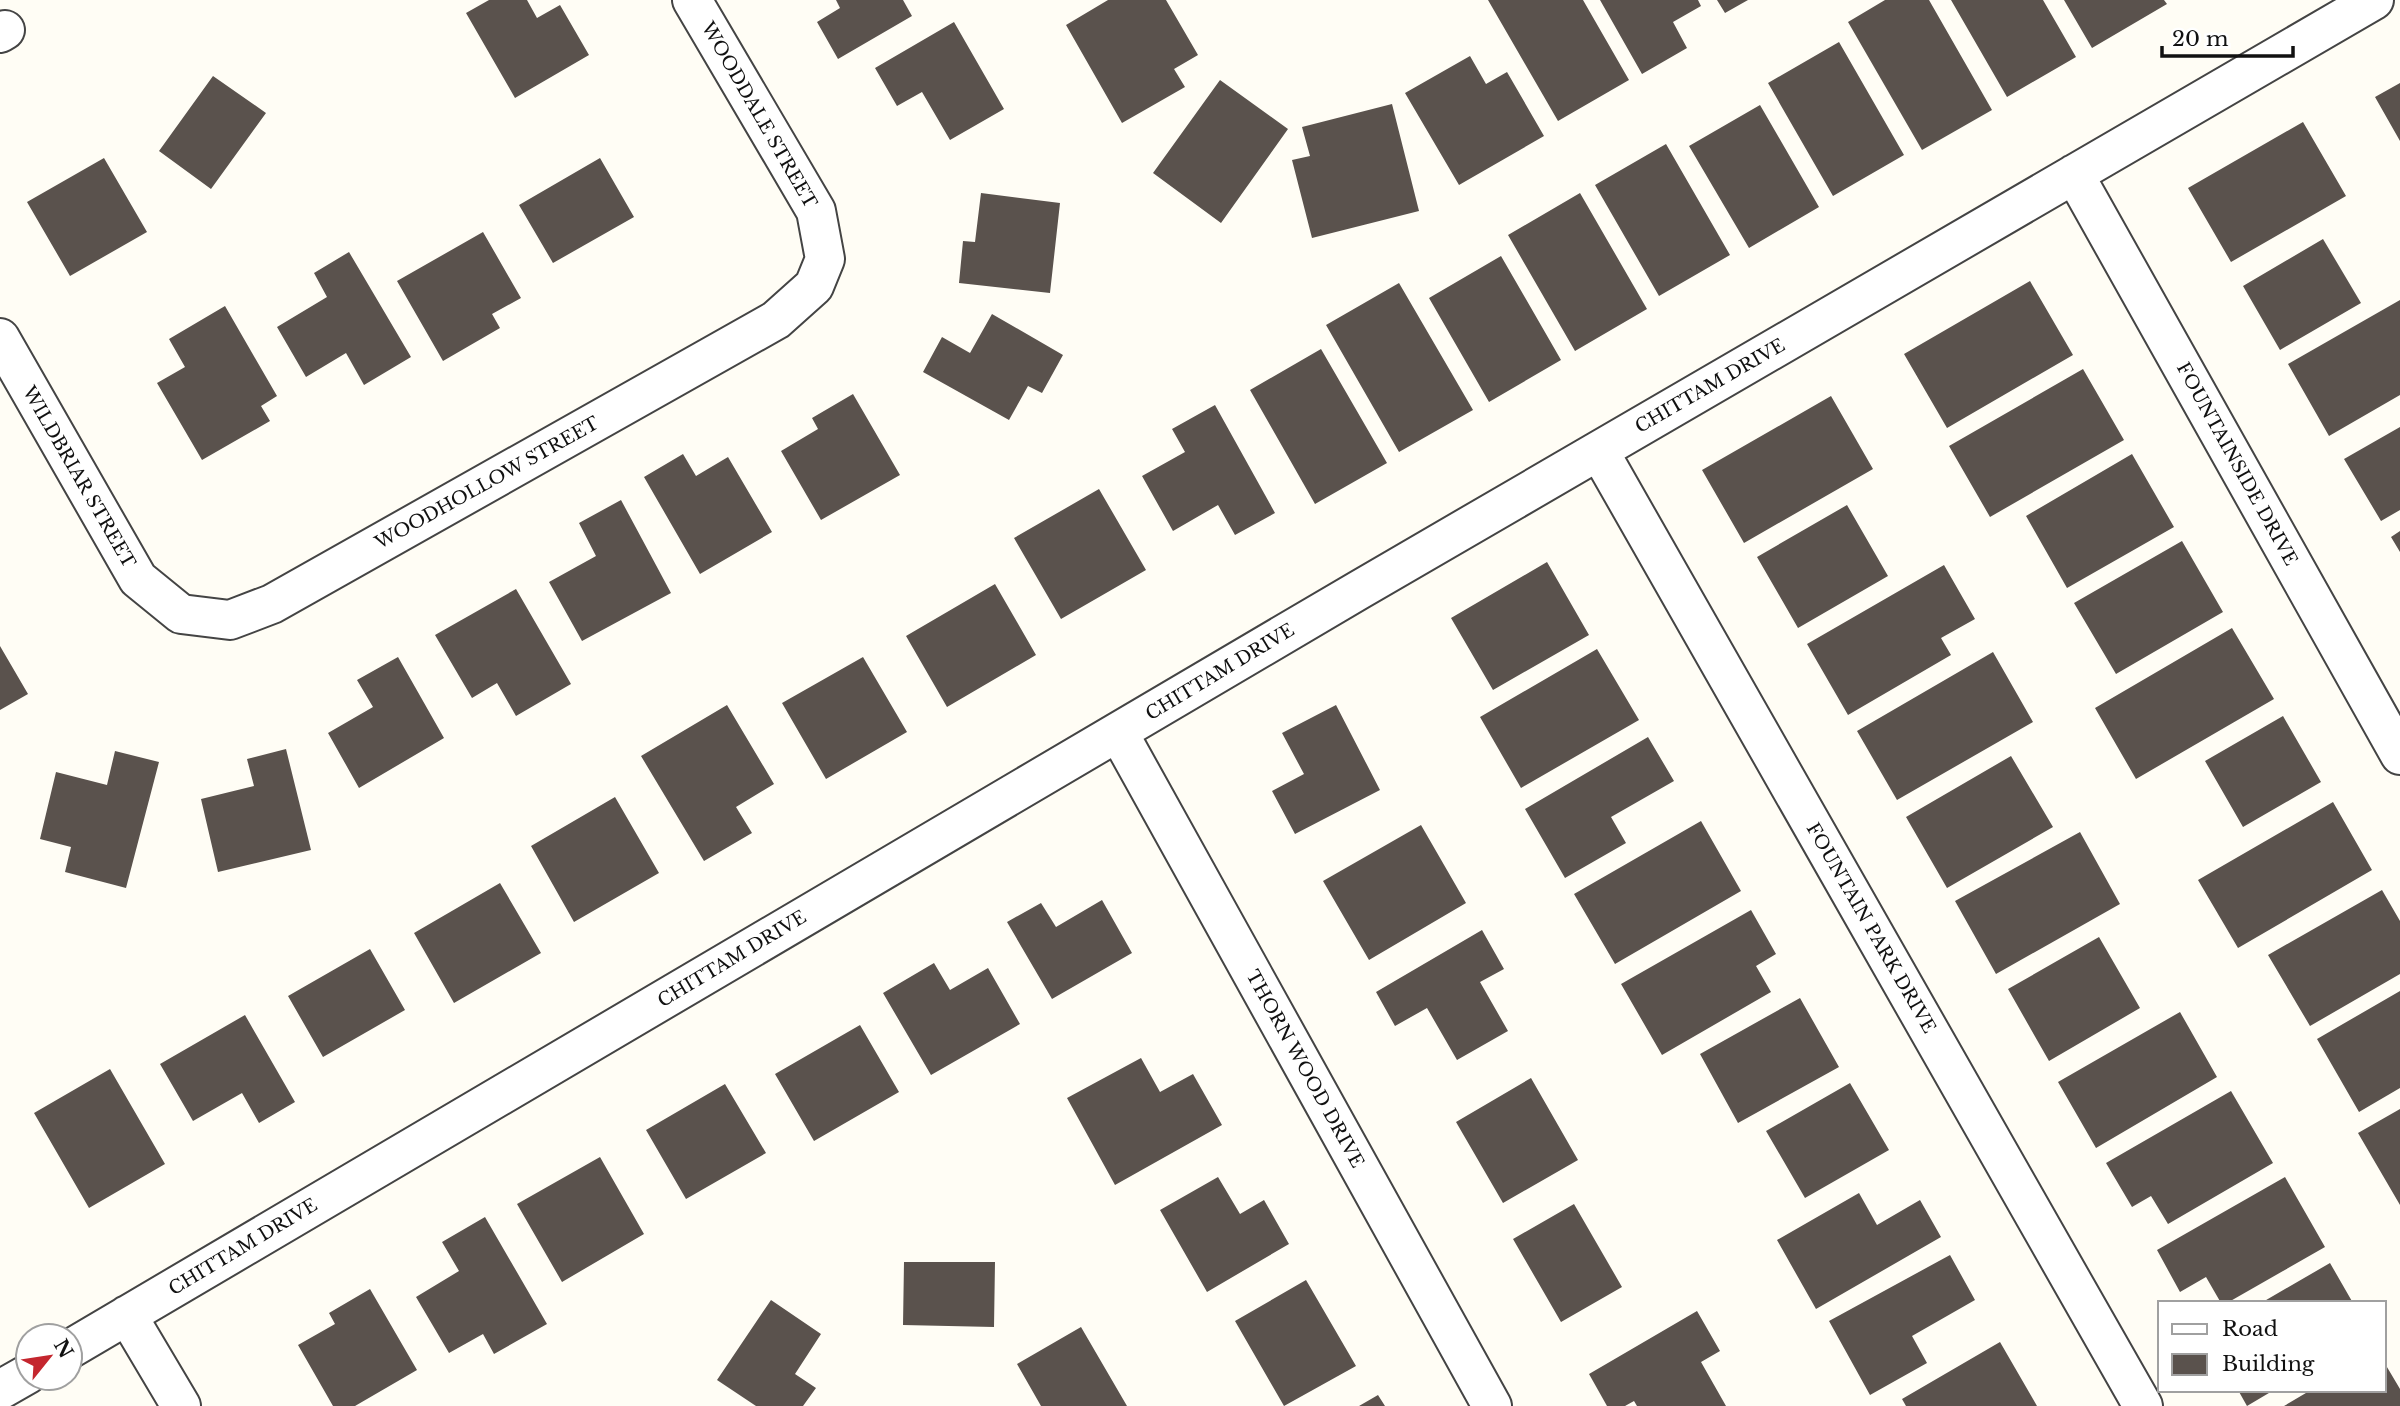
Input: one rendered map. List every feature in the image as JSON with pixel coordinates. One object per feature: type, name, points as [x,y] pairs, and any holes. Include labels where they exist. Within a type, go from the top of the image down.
[{"type":"street","name":"WOODDALE STREET","points":[[692,0],[816,211],[825,259],[819,273]]},
{"type":"street","name":"CHITTAM DRIVE","points":[[84,1341],[1118,732],[2374,0]]},
{"type":"street","name":"FOUNTAINSIDE DRIVE","points":[[2074,174],[2400,755]]},
{"type":"street","name":"WOODHOLLOW STREET","points":[[138,579],[181,614],[230,620],[272,604],[776,320],[814,286],[819,273]]},
{"type":"street","name":"WILDBRIAR STREET","points":[[0,338],[138,579]]},
{"type":"street","name":"FOUNTAIN PARK DRIVE","points":[[1599,451],[2143,1406]]},
{"type":"street","name":"THORN WOOD DRIVE","points":[[1118,732],[1492,1406]]},
{"type":"street","points":[[127,1315],[181,1406]]},
{"type":"building","points":[[489,0],[527,0],[537,18],[560,5],[589,55],[515,98],[466,13]]},
{"type":"building","points":[[836,0],[903,0],[912,16],[838,59],[817,22],[840,8]]},
{"type":"building","points":[[1108,0],[1166,0],[1198,55],[1174,69],[1185,87],[1122,123],[1066,25]]},
{"type":"building","points":[[1488,0],[1583,0],[1629,80],[1558,121]]},
{"type":"building","points":[[1600,0],[1698,0],[1701,6],[1673,22],[1687,48],[1642,74]]},
{"type":"building","points":[[1717,0],[1748,0],[1725,13]]},
{"type":"building","points":[[1885,0],[1929,0],[1992,110],[1922,150],[1848,22]]},
{"type":"building","points":[[1951,0],[2043,0],[2076,57],[2007,97]]},
{"type":"building","points":[[2064,0],[2164,0],[2167,4],[2092,48]]},
{"type":"building","points":[[954,22],[1004,109],[950,140],[922,92],[897,106],[875,68]]},
{"type":"building","points":[[1839,42],[1904,155],[1833,196],[1768,83]]},
{"type":"building","points":[[1470,56],[1486,84],[1507,72],[1544,136],[1459,185],[1405,93]]},
{"type":"building","points":[[213,76],[266,113],[211,189],[159,151]]},
{"type":"building","points":[[1220,80],[1288,129],[1221,223],[1153,173]]},
{"type":"building","points":[[2400,83],[2400,141],[2375,97]]},
{"type":"building","points":[[1392,104],[1419,211],[1312,238],[1292,160],[1310,156],[1302,127]]},
{"type":"building","points":[[1760,105],[1819,207],[1749,248],[1689,146]]},
{"type":"building","points":[[2303,122],[2346,196],[2231,262],[2188,188]]},
{"type":"building","points":[[1666,144],[1730,255],[1659,296],[1595,185]]},
{"type":"building","points":[[104,158],[147,232],[70,276],[27,202]]},
{"type":"building","points":[[600,158],[634,217],[553,263],[519,205]]},
{"type":"building","points":[[981,193],[1060,203],[1050,293],[959,283],[963,241],[975,242]]},
{"type":"building","points":[[1580,193],[1647,309],[1575,351],[1508,235]]},
{"type":"building","points":[[483,232],[521,298],[492,314],[500,328],[443,361],[397,281]]},
{"type":"building","points":[[2323,239],[2361,303],[2280,350],[2243,286]]},
{"type":"building","points":[[349,252],[411,357],[364,385],[346,353],[306,377],[277,327],[327,297],[314,273]]},
{"type":"building","points":[[1501,256],[1561,360],[1489,402],[1429,298]]},
{"type":"building","points":[[2030,281],[2073,355],[1947,428],[1904,354]]},
{"type":"building","points":[[1399,283],[1473,410],[1399,452],[1326,325]]},
{"type":"building","points":[[2400,300],[2400,395],[2329,436],[2288,364]]},
{"type":"building","points":[[225,306],[277,396],[261,406],[270,421],[202,460],[157,383],[185,367],[169,339]]},
{"type":"building","points":[[992,314],[1063,355],[1042,393],[1028,386],[1009,420],[923,372],[942,337],[970,353]]},
{"type":"building","points":[[1321,349],[1387,463],[1315,504],[1250,390]]},
{"type":"building","points":[[2083,369],[2124,440],[1990,517],[1949,446]]},
{"type":"building","points":[[853,394],[900,475],[821,520],[781,451],[818,429],[812,418]]},
{"type":"building","points":[[1831,396],[1873,469],[1744,543],[1702,470]]},
{"type":"building","points":[[1215,405],[1275,513],[1235,535],[1218,505],[1173,531],[1142,476],[1185,452],[1172,429]]},
{"type":"building","points":[[2400,427],[2400,510],[2381,521],[2344,459]]},
{"type":"building","points":[[683,454],[696,476],[728,457],[772,532],[700,574],[644,477]]},
{"type":"building","points":[[2132,454],[2174,527],[2067,588],[2026,516]]},
{"type":"building","points":[[1099,489],[1146,570],[1061,619],[1014,538]]},
{"type":"building","points":[[621,500],[671,593],[582,641],[549,582],[596,556],[579,523]]},
{"type":"building","points":[[1847,505],[1888,576],[1798,628],[1757,557]]},
{"type":"building","points":[[2400,531],[2400,552],[2391,537]]},
{"type":"building","points":[[2182,541],[2223,612],[2116,674],[2074,603]]},
{"type":"building","points":[[1547,562],[1589,635],[1493,690],[1451,618]]},
{"type":"building","points":[[1944,565],[1975,619],[1941,638],[1951,655],[1848,715],[1807,644]]},
{"type":"building","points":[[995,584],[1036,655],[947,707],[906,636]]},
{"type":"building","points":[[516,589],[571,684],[516,716],[497,683],[472,698],[435,635]]},
{"type":"building","points":[[2232,628],[2274,699],[2136,779],[2095,708]]},
{"type":"building","points":[[0,646],[28,694],[0,710]]},
{"type":"building","points":[[1597,649],[1639,720],[1521,788],[1480,717]]},
{"type":"building","points":[[1993,652],[2033,722],[1897,800],[1857,731]]},
{"type":"building","points":[[398,657],[444,738],[359,788],[328,733],[373,707],[357,680]]},
{"type":"building","points":[[863,657],[907,732],[826,779],[782,703]]},
{"type":"building","points":[[727,705],[774,784],[736,807],[752,833],[704,861],[641,756]]},
{"type":"building","points":[[1336,705],[1380,790],[1295,834],[1272,791],[1304,774],[1282,733]]},
{"type":"building","points":[[2283,716],[2321,782],[2243,827],[2205,761]]},
{"type":"building","points":[[1648,737],[1674,781],[1611,817],[1626,843],[1565,878],[1525,809]]},
{"type":"building","points":[[286,749],[311,850],[218,872],[201,799],[254,786],[247,759]]},
{"type":"building","points":[[115,751],[159,762],[126,888],[65,872],[71,847],[40,839],[56,772],[107,785]]},
{"type":"building","points":[[2011,756],[2053,827],[1947,888],[1906,817]]},
{"type":"building","points":[[615,797],[659,873],[574,922],[531,846]]},
{"type":"building","points":[[2333,802],[2372,870],[2238,948],[2198,880]]},
{"type":"building","points":[[1701,821],[1741,891],[1615,964],[1574,894]]},
{"type":"building","points":[[1421,825],[1466,903],[1369,960],[1323,881]]},
{"type":"building","points":[[2080,832],[2120,904],[1996,974],[1955,901]]},
{"type":"building","points":[[500,883],[541,953],[454,1003],[414,933]]},
{"type":"building","points":[[2382,890],[2400,921],[2400,974],[2310,1026],[2268,955]]},
{"type":"building","points":[[1102,900],[1132,953],[1052,999],[1007,922],[1041,903],[1056,927]]},
{"type":"building","points":[[1751,910],[1776,954],[1756,966],[1771,992],[1662,1055],[1621,984]]},
{"type":"building","points":[[1482,930],[1504,969],[1480,982],[1508,1031],[1457,1060],[1427,1008],[1395,1026],[1376,992]]},
{"type":"building","points":[[2099,937],[2140,1008],[2049,1061],[2008,989]]},
{"type":"building","points":[[370,949],[405,1010],[323,1057],[288,996]]},
{"type":"building","points":[[934,963],[950,990],[988,968],[1020,1024],[931,1075],[883,993]]},
{"type":"building","points":[[2400,991],[2400,1088],[2359,1112],[2317,1039]]},
{"type":"building","points":[[1800,998],[1839,1067],[1738,1123],[1700,1054]]},
{"type":"building","points":[[2180,1012],[2217,1077],[2096,1148],[2058,1082]]},
{"type":"building","points":[[245,1015],[295,1102],[259,1123],[242,1093],[193,1121],[160,1064]]},
{"type":"building","points":[[860,1025],[899,1092],[814,1141],[775,1074]]},
{"type":"building","points":[[1141,1058],[1160,1092],[1193,1074],[1222,1125],[1115,1185],[1067,1098]]},
{"type":"building","points":[[110,1069],[165,1164],[89,1208],[34,1113]]},
{"type":"building","points":[[1531,1078],[1578,1160],[1503,1203],[1456,1122]]},
{"type":"building","points":[[1850,1083],[1889,1150],[1805,1198],[1766,1131]]},
{"type":"building","points":[[725,1084],[766,1153],[686,1199],[646,1130]]},
{"type":"building","points":[[2231,1091],[2273,1163],[2168,1224],[2151,1196],[2132,1207],[2106,1163]]},
{"type":"building","points":[[2400,1109],[2400,1205],[2358,1133]]},
{"type":"building","points":[[600,1157],[644,1234],[562,1282],[517,1204]]},
{"type":"building","points":[[1218,1177],[1240,1214],[1264,1200],[1289,1244],[1207,1292],[1160,1210]]},
{"type":"building","points":[[2285,1177],[2325,1247],[2230,1301],[2220,1301],[2206,1277],[2180,1292],[2157,1250]]},
{"type":"building","points":[[1859,1193],[1877,1225],[1920,1200],[1941,1237],[1816,1309],[1777,1240]]},
{"type":"building","points":[[1574,1204],[1622,1287],[1561,1322],[1513,1239]]},
{"type":"building","points":[[485,1217],[547,1324],[494,1354],[483,1334],[449,1353],[416,1297],[459,1271],[442,1242]]},
{"type":"building","points":[[1950,1255],[1975,1300],[1912,1336],[1927,1363],[1870,1395],[1829,1321]]},
{"type":"building","points":[[904,1262],[995,1262],[994,1327],[903,1325]]},
{"type":"building","points":[[2330,1263],[2352,1301],[2264,1301]]},
{"type":"building","points":[[1306,1280],[1356,1366],[1284,1406],[1235,1321]]},
{"type":"building","points":[[370,1289],[417,1370],[355,1406],[333,1406],[298,1345],[335,1324],[329,1313]]},
{"type":"building","points":[[771,1300],[821,1334],[795,1374],[816,1388],[803,1406],[756,1406],[717,1380]]},
{"type":"building","points":[[1697,1311],[1720,1351],[1701,1362],[1726,1406],[1637,1406],[1634,1401],[1625,1406],[1607,1406],[1589,1374]]},
{"type":"building","points":[[1081,1327],[1127,1406],[1041,1406],[1017,1364]]},
{"type":"building","points":[[2000,1342],[2037,1406],[1906,1406],[1902,1399]]},
{"type":"building","points":[[2386,1365],[2400,1389],[2400,1406],[2284,1406],[2308,1392],[2386,1392]]},
{"type":"building","points":[[2239,1392],[2271,1392],[2247,1406]]},
{"type":"building","points":[[1378,1395],[1385,1406],[1359,1406]]}]
